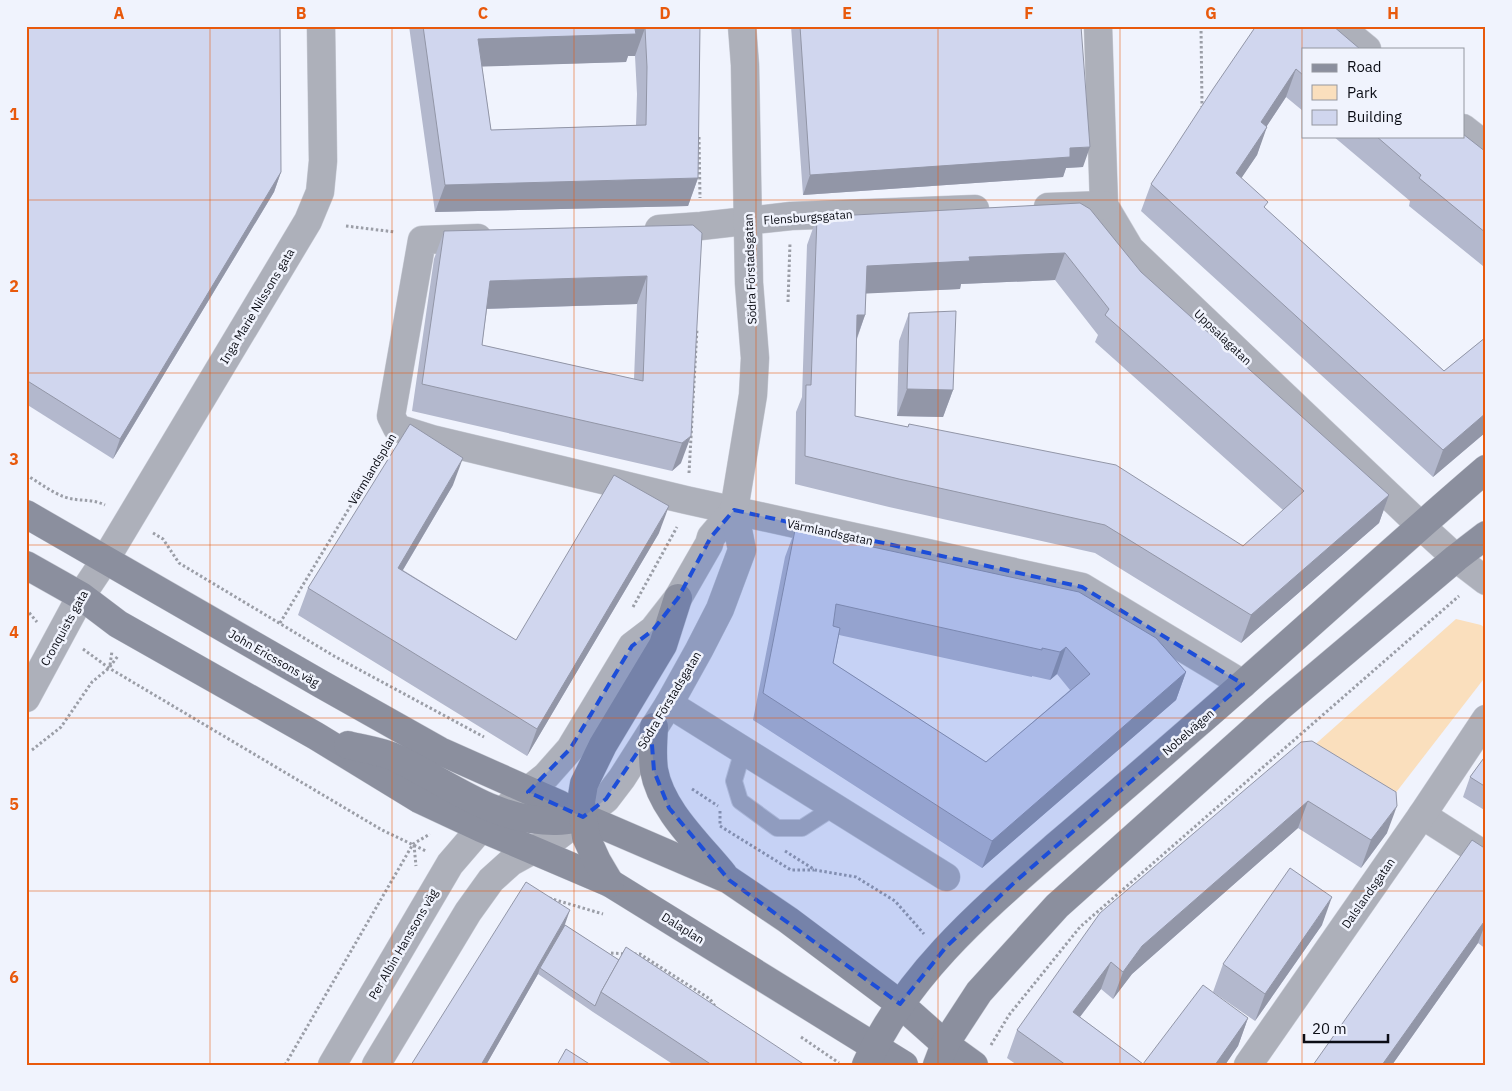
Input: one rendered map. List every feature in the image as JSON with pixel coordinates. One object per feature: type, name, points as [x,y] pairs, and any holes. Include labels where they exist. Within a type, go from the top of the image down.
[{"type":"main road","name":"Nobelvägen","points":[[870,1055],[900,1004],[946,948],[1016,881],[1244,684],[1486,469]]},
{"type":"main road","name":"John Ericssons väg","points":[[26,514],[440,751],[528,792]]},
{"type":"main road","points":[[941,1054],[979,992],[1057,906],[1276,710],[1456,558],[1486,535]]},
{"type":"main road","points":[[26,565],[81,596],[118,624],[316,736],[419,799],[491,820],[557,822],[582,817]]},
{"type":"main road","points":[[610,883],[586,837],[581,802],[584,784],[602,745],[663,645],[678,598]]},
{"type":"main road","points":[[654,727],[652,748],[654,771],[669,808],[729,880]]},
{"type":"main road","points":[[528,792],[729,880],[788,920],[900,1004],[941,1054],[982,1056]]},
{"type":"main road","name":"Dalaplan","points":[[491,820],[532,849],[610,883],[870,1055],[904,1065]]},
{"type":"street","name":"Inga Marie Nilssons gata","points":[[105,560],[308,221],[320,192],[324,161],[321,26]]},
{"type":"street","name":"Södra Förstadsgatan","points":[[532,849],[558,836],[606,799],[622,778],[669,704],[720,609],[742,550],[734,510],[753,395],[755,358],[750,283],[745,65],[742,26]]},
{"type":"street","name":"Uppsalagatan","points":[[1098,26],[1104,205],[1130,249],[1421,526],[1456,558],[1483,579]]},
{"type":"street","points":[[1339,26],[1366,48]]},
{"type":"street","points":[[1464,129],[1486,146]]},
{"type":"street","points":[[1026,208],[1104,205]]},
{"type":"street","name":"Flensburgsgatan","points":[[631,230],[701,226],[791,216],[996,209]]},
{"type":"street","points":[[422,240],[502,236]]},
{"type":"street","name":"Värmlandsplan","points":[[397,428],[391,416],[422,240]]},
{"type":"street","name":"Värmlandsgatan","points":[[397,428],[432,439],[686,500],[1082,587],[1244,684]]},
{"type":"street","points":[[491,820],[528,792],[570,750],[632,646],[653,630],[678,598],[709,544],[711,536],[734,510]]},
{"type":"street","name":"Cronquists gata","points":[[26,698],[81,596],[105,560]]},
{"type":"street","points":[[669,704],[946,877]]},
{"type":"street","name":"Dalslandsgatan","points":[[1248,1065],[1422,816],[1486,719]]},
{"type":"street","points":[[1422,816],[1486,856]]},
{"type":"street","name":"Per Albin Hanssons väg","points":[[332,1065],[450,864],[491,820]]},
{"type":"street","points":[[376,1065],[468,912],[491,880],[511,862],[532,849]]},
{"type":"lane","points":[[743,750],[734,781],[740,801],[777,828],[802,828],[834,808]]},
{"type":"path","points":[[1202,26],[1202,107]]},
{"type":"path","points":[[698,131],[701,226]]},
{"type":"path","points":[[788,302],[791,216]]},
{"type":"path","points":[[346,226],[388,230],[422,240]]},
{"type":"path","points":[[628,615],[680,521],[686,500],[697,323]]},
{"type":"path","name":"Värmlandsplan","points":[[280,623],[397,428]]},
{"type":"path","points":[[26,475],[63,496],[72,499],[95,500],[130,519],[162,539],[179,564],[334,656],[492,742]]},
{"type":"path","points":[[982,1056],[1009,1015],[1080,927],[1483,579]]},
{"type":"path","points":[[32,750],[62,727],[92,682],[109,668],[382,830],[414,844],[450,864]]},
{"type":"path","points":[[720,808],[720,826],[791,870],[815,870]]},
{"type":"path","points":[[285,1065],[414,844]]},
{"type":"path","points":[[540,895],[612,918]]},
{"type":"path","points":[[611,953],[640,954],[710,999],[720,1012]]},
{"type":"path","points":[[798,1035],[838,1062]]},
{"type":"highlighted area","points":[[734,510],[1082,587],[1243,684],[1016,881],[946,947],[900,1004],[729,880],[669,808],[654,771],[651,732],[606,799],[583,817],[528,792],[570,749],[632,646],[653,630],[678,598],[711,537]]},
{"type":"green space","points":[[1456,619],[1481,625],[1486,629],[1486,676],[1384,808],[1301,757]]},
{"type":"building","points":[[26,26],[280,26],[281,172],[120,439],[26,380]]},
{"type":"building","points":[[423,26],[700,26],[698,178],[445,185]],"holes":[[[645,28],[647,67],[646,125],[491,130],[478,39],[636,34],[635,29]]]},
{"type":"building","points":[[800,26],[1081,26],[1090,147],[1070,148],[1070,157],[810,175]]},
{"type":"building","points":[[1256,26],[1333,26],[1359,48],[1302,48],[1302,74],[1296,69],[1261,122],[1267,127],[1236,173],[1268,202],[1264,207],[1444,371],[1486,337],[1486,413],[1443,450],[1151,184]]},
{"type":"building","points":[[1464,135],[1486,152],[1486,233],[1419,178],[1421,175],[1378,138],[1464,138]]},
{"type":"building","points":[[1080,203],[1090,209],[1141,272],[1389,495],[1251,615],[1105,525],[805,456],[806,385],[811,385],[817,217]],"holes":[[[1065,253],[1109,309],[1105,315],[1304,491],[1243,546],[1116,465],[909,424],[908,427],[855,416],[857,315],[865,315],[867,266],[970,261],[969,257]]]},
{"type":"building","points":[[693,225],[702,233],[691,436],[682,443],[422,384],[444,231]],"holes":[[[647,276],[643,381],[482,345],[490,281]]]},
{"type":"building","points":[[956,311],[953,390],[907,389],[909,313]]},
{"type":"building","points":[[410,424],[463,458],[398,568],[516,640],[614,475],[669,506],[537,729],[308,588]]},
{"type":"building","points":[[795,530],[1079,592],[1156,638],[1186,672],[992,841],[763,693]],"holes":[[[836,604],[1042,650],[1042,648],[1060,652],[1066,647],[1090,674],[986,762],[833,663],[840,628],[833,626]]]},
{"type":"building","points":[[1312,741],[1396,792],[1397,806],[1371,840],[1308,801],[1142,946],[1123,972],[1111,962],[1073,1012],[1143,1064],[1203,985],[1248,1018],[1215,1065],[1066,1065],[1017,1030],[1100,913],[1301,742]]},
{"type":"building","points":[[1486,755],[1486,787],[1470,777]]},
{"type":"building","points":[[1472,840],[1486,849],[1486,919],[1382,1065],[1313,1065]]},
{"type":"building","points":[[1290,868],[1332,897],[1265,994],[1223,964]]},
{"type":"building","points":[[526,882],[570,910],[481,1065],[411,1065]]},
{"type":"building","points":[[565,925],[619,960],[595,1006],[540,968]]},
{"type":"building","points":[[626,947],[805,1065],[712,1065],[601,992]]},
{"type":"building","points":[[566,1049],[591,1065],[557,1065]]}]
